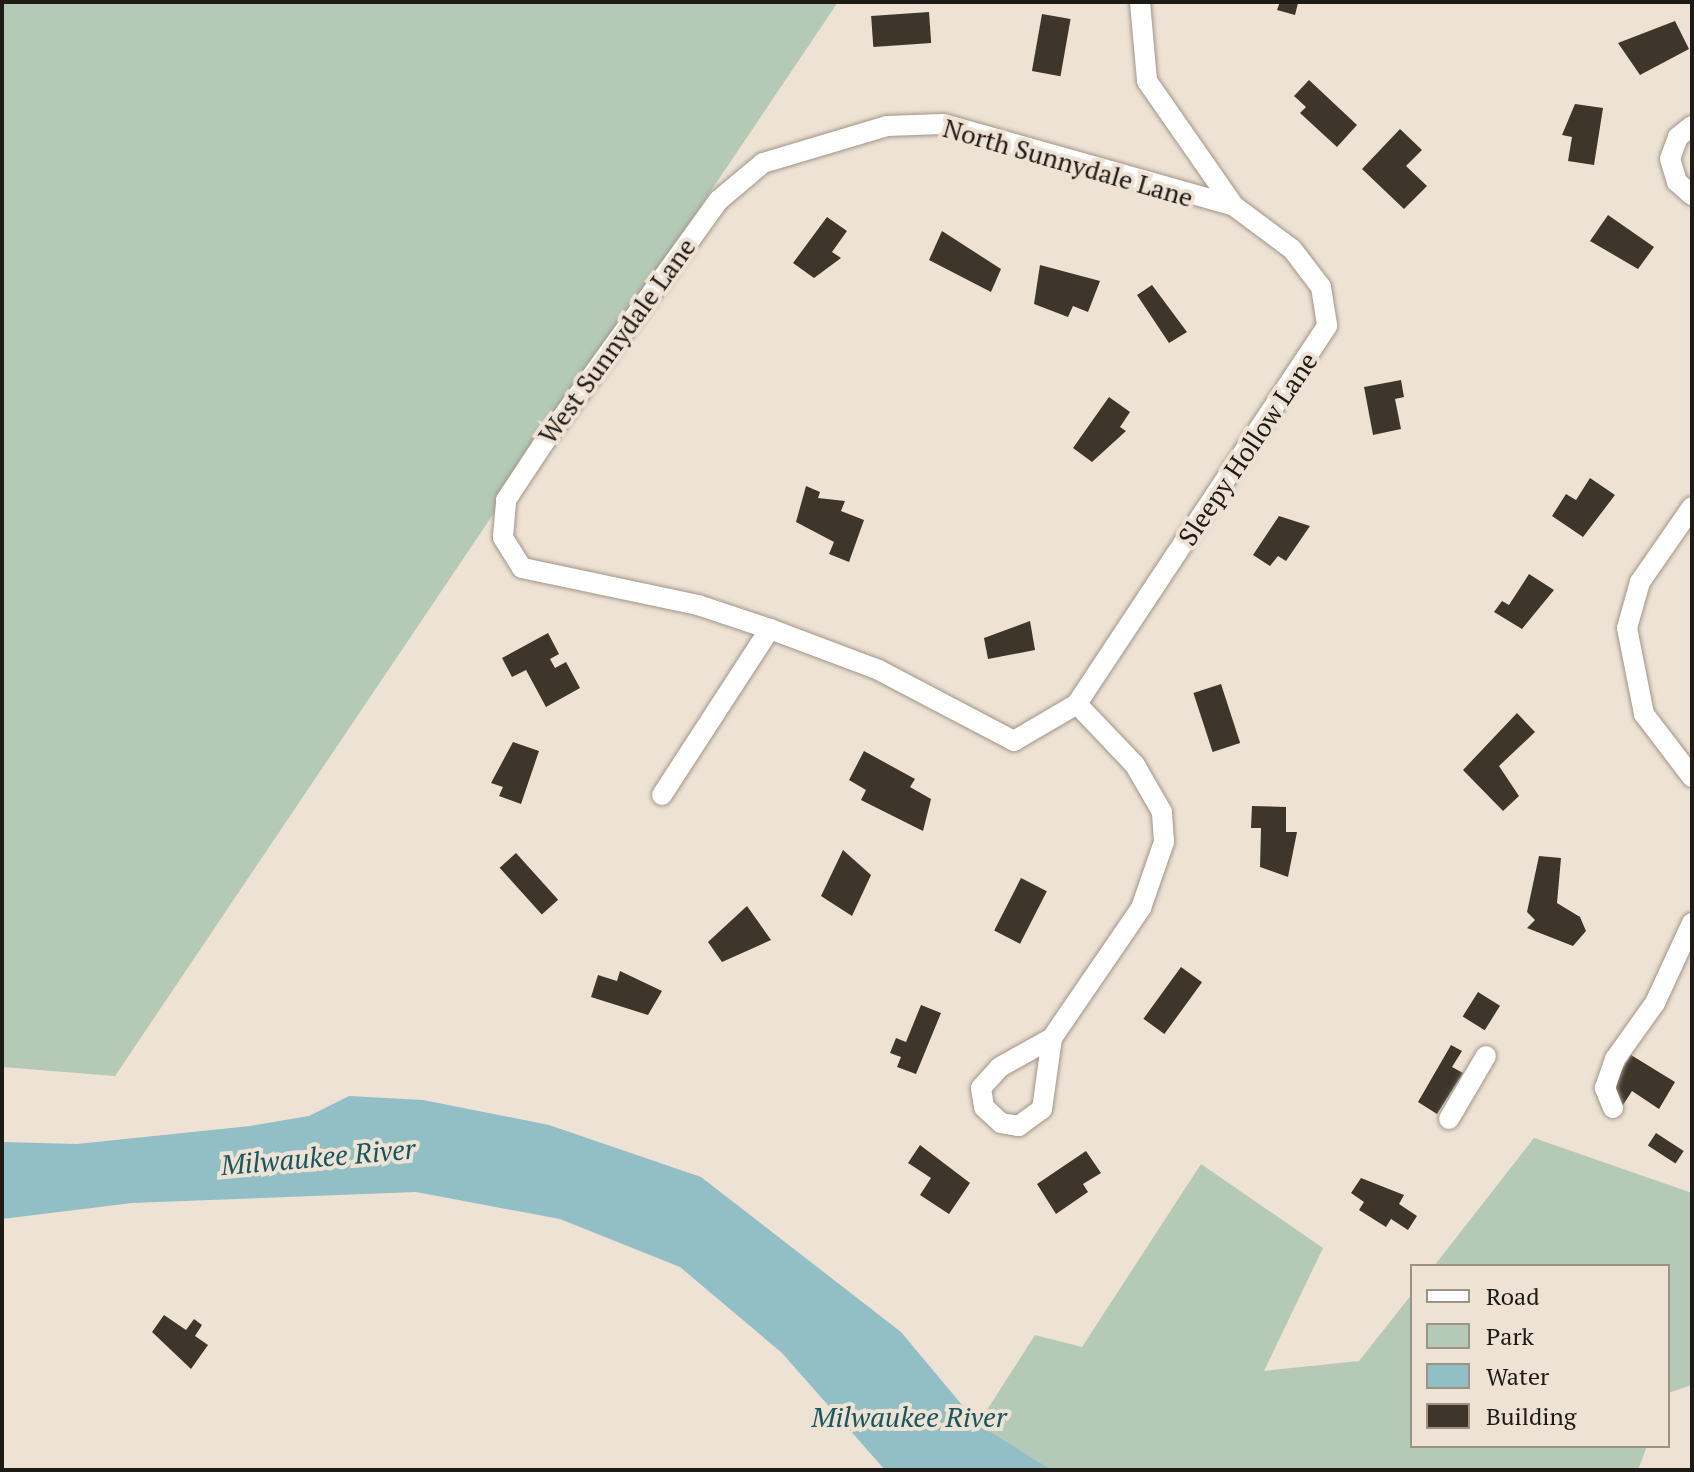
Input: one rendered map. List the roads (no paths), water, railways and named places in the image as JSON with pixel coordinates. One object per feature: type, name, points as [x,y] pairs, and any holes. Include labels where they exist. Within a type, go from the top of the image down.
[{"type":"street","points":[[1140,2],[1139,30],[1147,81],[1234,206]]},
{"type":"street","name":"North Sunnydale Lane","points":[[763,163],[887,126],[943,124],[1234,206]]},
{"type":"street","points":[[1692,126],[1678,137],[1670,159],[1677,182],[1692,195]]},
{"type":"street","name":"West Sunnydale Lane","points":[[763,163],[719,200],[545,441],[506,500],[503,537],[522,568],[698,605],[770,629]]},
{"type":"street","name":"Sleepy Hollow Lane","points":[[1077,704],[1327,326],[1321,287],[1292,249],[1234,206]]},
{"type":"street","points":[[1692,507],[1640,582],[1627,628],[1644,714],[1692,777]]},
{"type":"street","points":[[662,795],[770,629],[879,670],[1014,741],[1077,704],[1135,765],[1162,812],[1164,842],[1141,908],[1052,1038]]},
{"type":"street","points":[[1613,1108],[1605,1088],[1615,1059],[1655,1003],[1692,923]]},
{"type":"street","points":[[1449,1119],[1486,1056]]},
{"type":"water","name":"Milwaukee River","points":[[349,1096],[423,1100],[549,1125],[701,1177],[901,1332],[978,1424],[1052,1470],[885,1470],[782,1353],[680,1267],[560,1219],[416,1192],[132,1203],[2,1219],[2,1142],[77,1144],[250,1126],[309,1116]]}]
